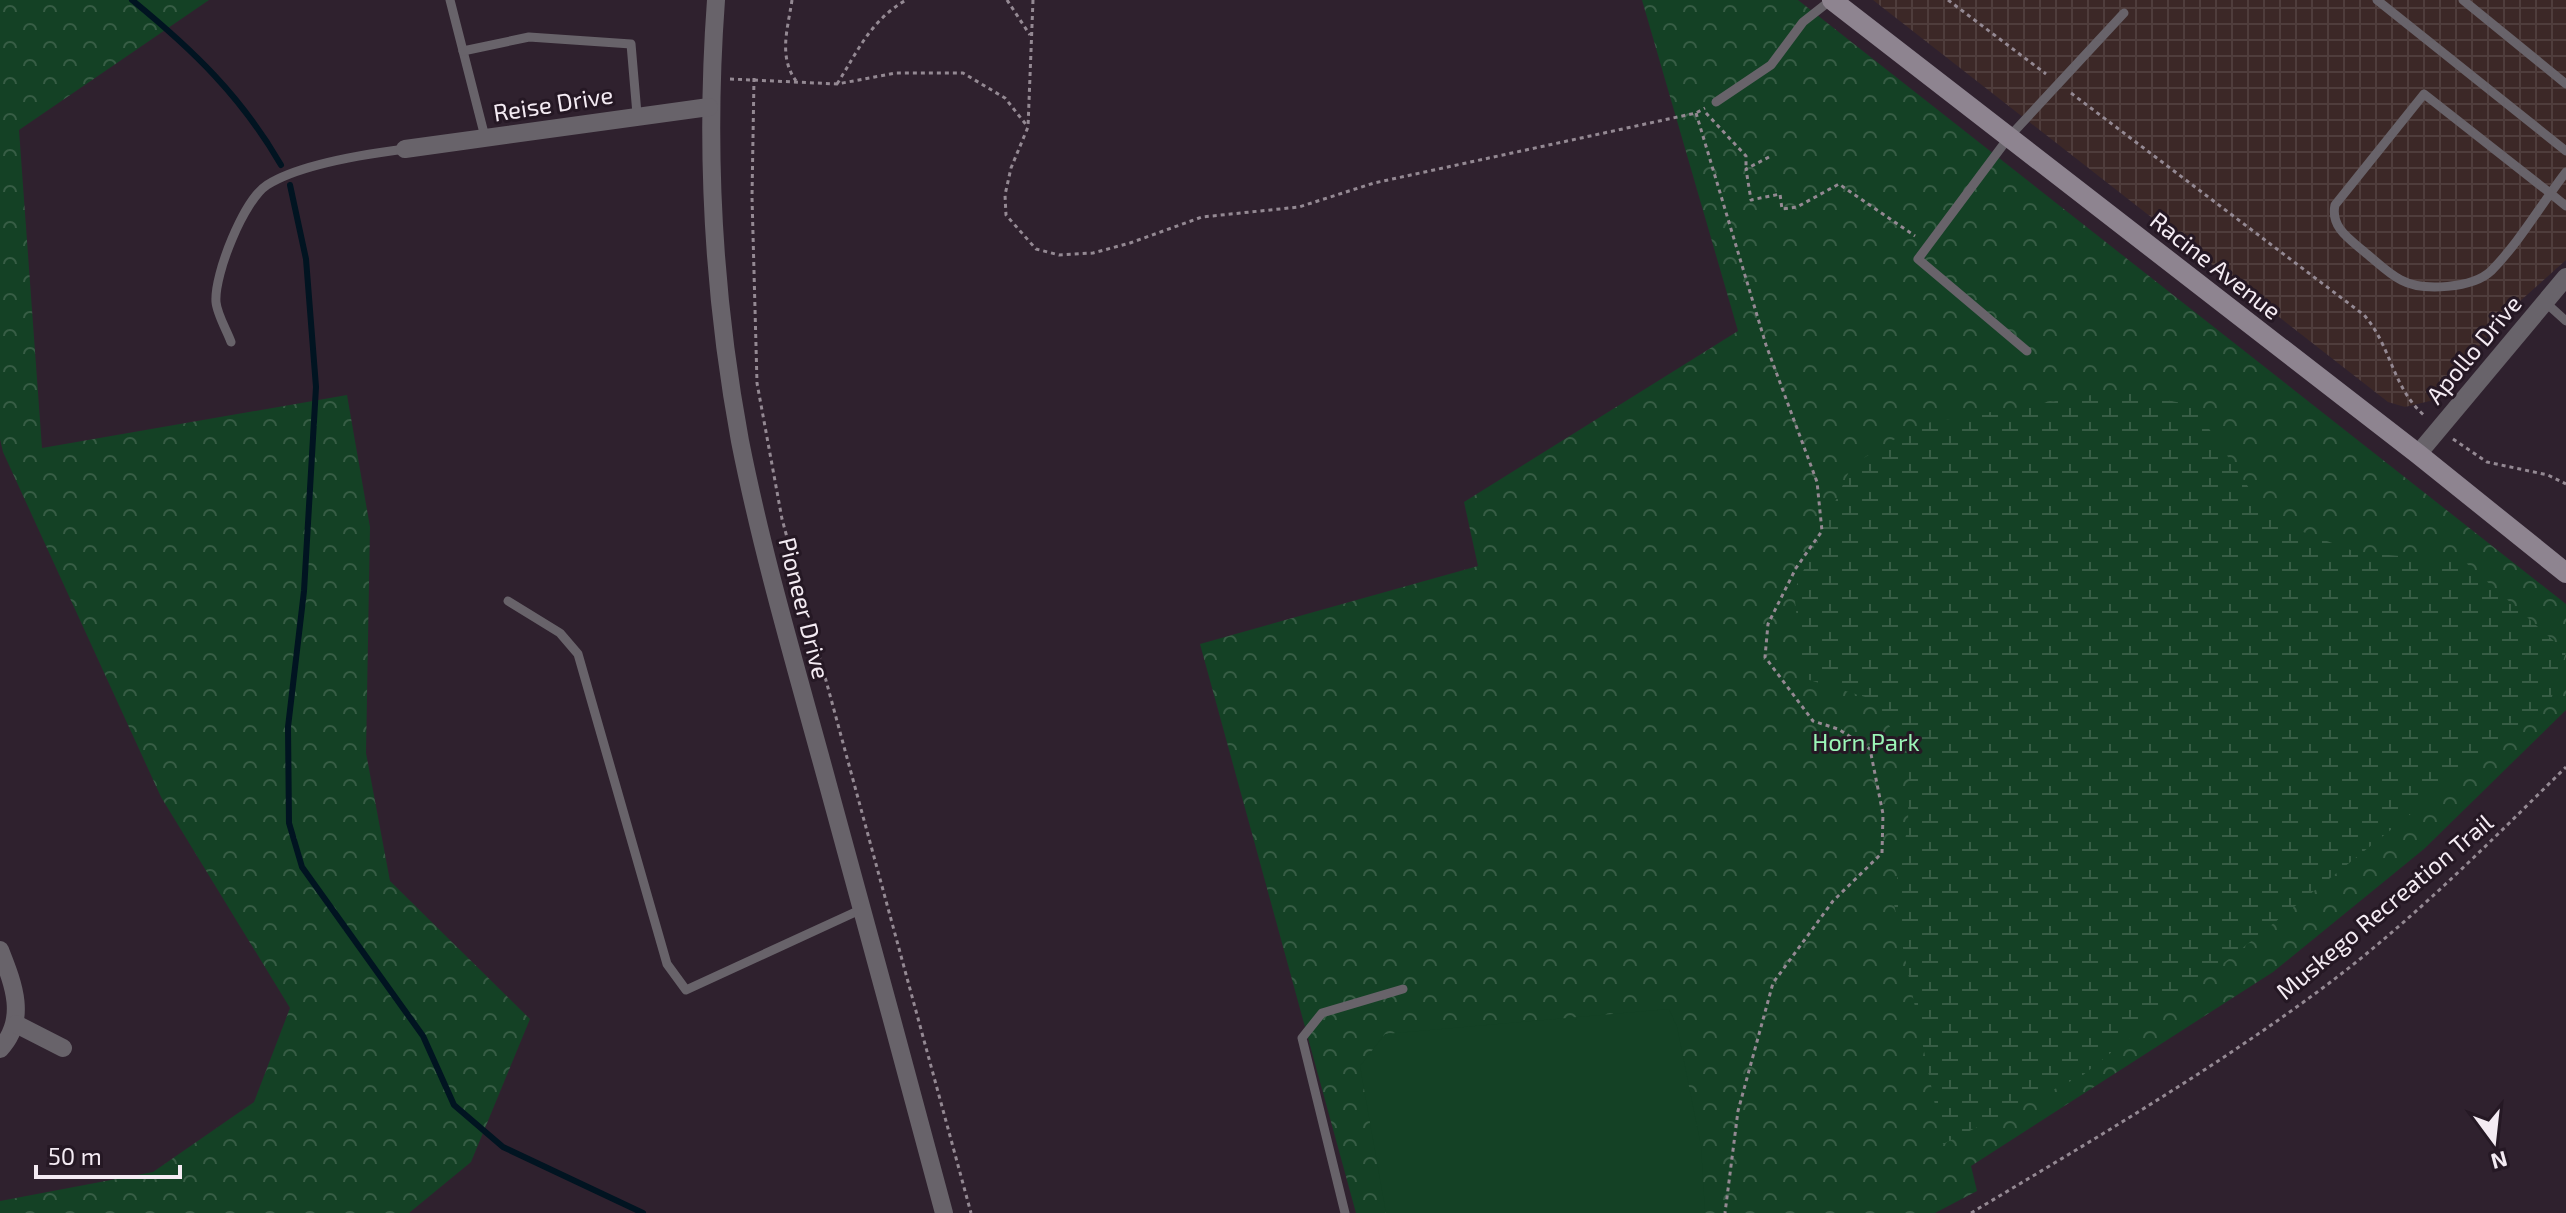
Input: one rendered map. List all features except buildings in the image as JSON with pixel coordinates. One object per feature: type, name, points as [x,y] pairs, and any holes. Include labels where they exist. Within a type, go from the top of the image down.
[{"type":"main road","name":"Racine Avenue","points":[[1832,0],[2418,454],[2566,573]]},
{"type":"street","name":"Pioneer Drive","points":[[716,0],[709,107],[717,279],[741,443],[768,565],[944,1213]]},
{"type":"street","name":"Reise Drive","points":[[405,149],[637,114],[709,107]]},
{"type":"street","name":"Apollo Drive","points":[[2418,454],[2566,277]]},
{"type":"street","points":[[0,950],[13,982],[16,1024],[0,1049]]},
{"type":"street","points":[[16,1024],[63,1048]]},
{"type":"lane","points":[[450,0],[485,137]]},
{"type":"lane","points":[[1716,102],[1771,65],[1803,22],[1832,0]]},
{"type":"lane","points":[[2377,0],[2566,151]]},
{"type":"lane","points":[[2463,0],[2566,84]]},
{"type":"lane","points":[[2027,351],[1918,259],[2009,137],[2124,13]]},
{"type":"lane","points":[[463,51],[529,37],[631,44],[637,114]]},
{"type":"lane","points":[[2566,172],[2550,193],[2491,270],[2471,282],[2415,285],[2402,281],[2377,263],[2336,224],[2335,205],[2424,94],[2550,193],[2566,206]]},
{"type":"lane","points":[[231,342],[216,302],[228,246],[248,203],[267,184],[339,159],[405,149]]},
{"type":"lane","points":[[2545,302],[2566,321]]},
{"type":"lane","points":[[508,601],[560,633],[578,654],[667,964],[686,990],[862,909]]},
{"type":"lane","points":[[1345,1213],[1302,1038],[1322,1013],[1403,989]]},
{"type":"path","points":[[792,0],[785,48],[786,67],[796,81]]},
{"type":"path","points":[[837,84],[867,31],[886,11],[906,0]]},
{"type":"path","points":[[1007,0],[1030,35]]},
{"type":"path","points":[[1033,0],[1028,127],[1011,168],[1005,195],[1006,215],[1036,249],[1059,255],[1093,253],[1202,217],[1299,207],[1374,183],[1696,113],[1716,102]]},
{"type":"path","points":[[1948,0],[2364,315],[2379,332],[2399,387],[2415,407]]},
{"type":"path","points":[[710,80],[754,78],[837,84],[896,73],[963,73],[1005,98],[1028,127]]},
{"type":"path","points":[[754,78],[752,197],[757,383],[762,423],[782,519],[971,1213]]},
{"type":"path","points":[[1702,109],[1746,156],[1751,200],[1780,194],[1782,209],[1797,207],[1839,184],[1871,203],[1928,246]]},
{"type":"path","points":[[1696,113],[1766,345],[1817,482],[1822,531],[1796,568],[1768,624],[1765,657],[1813,721],[1838,729],[1870,749],[1883,814],[1882,853],[1833,901],[1773,983],[1738,1111],[1725,1213]]},
{"type":"path","points":[[1746,169],[1769,157]]},
{"type":"path","points":[[2455,441],[2487,462],[2548,475],[2566,484]]},
{"type":"path","name":"Muskego Recreation Trail","points":[[1971,1213],[2194,1079],[2326,986],[2460,871],[2566,767]]},
{"type":"shaded area","points":[[1873,0],[2566,0],[2566,260],[2510,310],[2434,400],[2405,407],[2388,402]]},
{"type":"green space","points":[[0,0],[209,0],[19,130],[42,448],[347,395],[370,527],[366,753],[390,881],[530,1019],[471,1162],[409,1213],[0,1213],[0,1201],[153,1172],[254,1102],[290,1008],[161,797],[3,452],[0,439]]},
{"type":"green space","name":"Horn Park","points":[[1642,0],[1798,0],[2566,604],[2566,710],[2424,849],[2273,972],[1971,1166],[1977,1191],[1935,1213],[1356,1213],[1200,644],[1478,566],[1464,502],[1738,331]]},
{"type":"green space","points":[[2115,391],[2193,405],[2251,491],[2290,527],[2356,552],[2465,562],[2566,652],[2550,703],[2083,1075],[1943,1144],[1893,899],[1908,825],[1909,761],[1875,700],[1803,678],[1794,591],[1852,465],[1920,424]]},
{"type":"green space","points":[[1669,1009],[1677,1027],[1701,1146],[1705,1213],[1386,1213],[1360,1066],[1385,1034]]},
{"type":"waterway","points":[[132,0],[214,75],[249,117],[281,165]]},
{"type":"waterway","points":[[290,185],[306,259],[316,387],[304,591],[288,727],[289,823],[302,867],[423,1036],[454,1105],[503,1147],[643,1213]]}]
